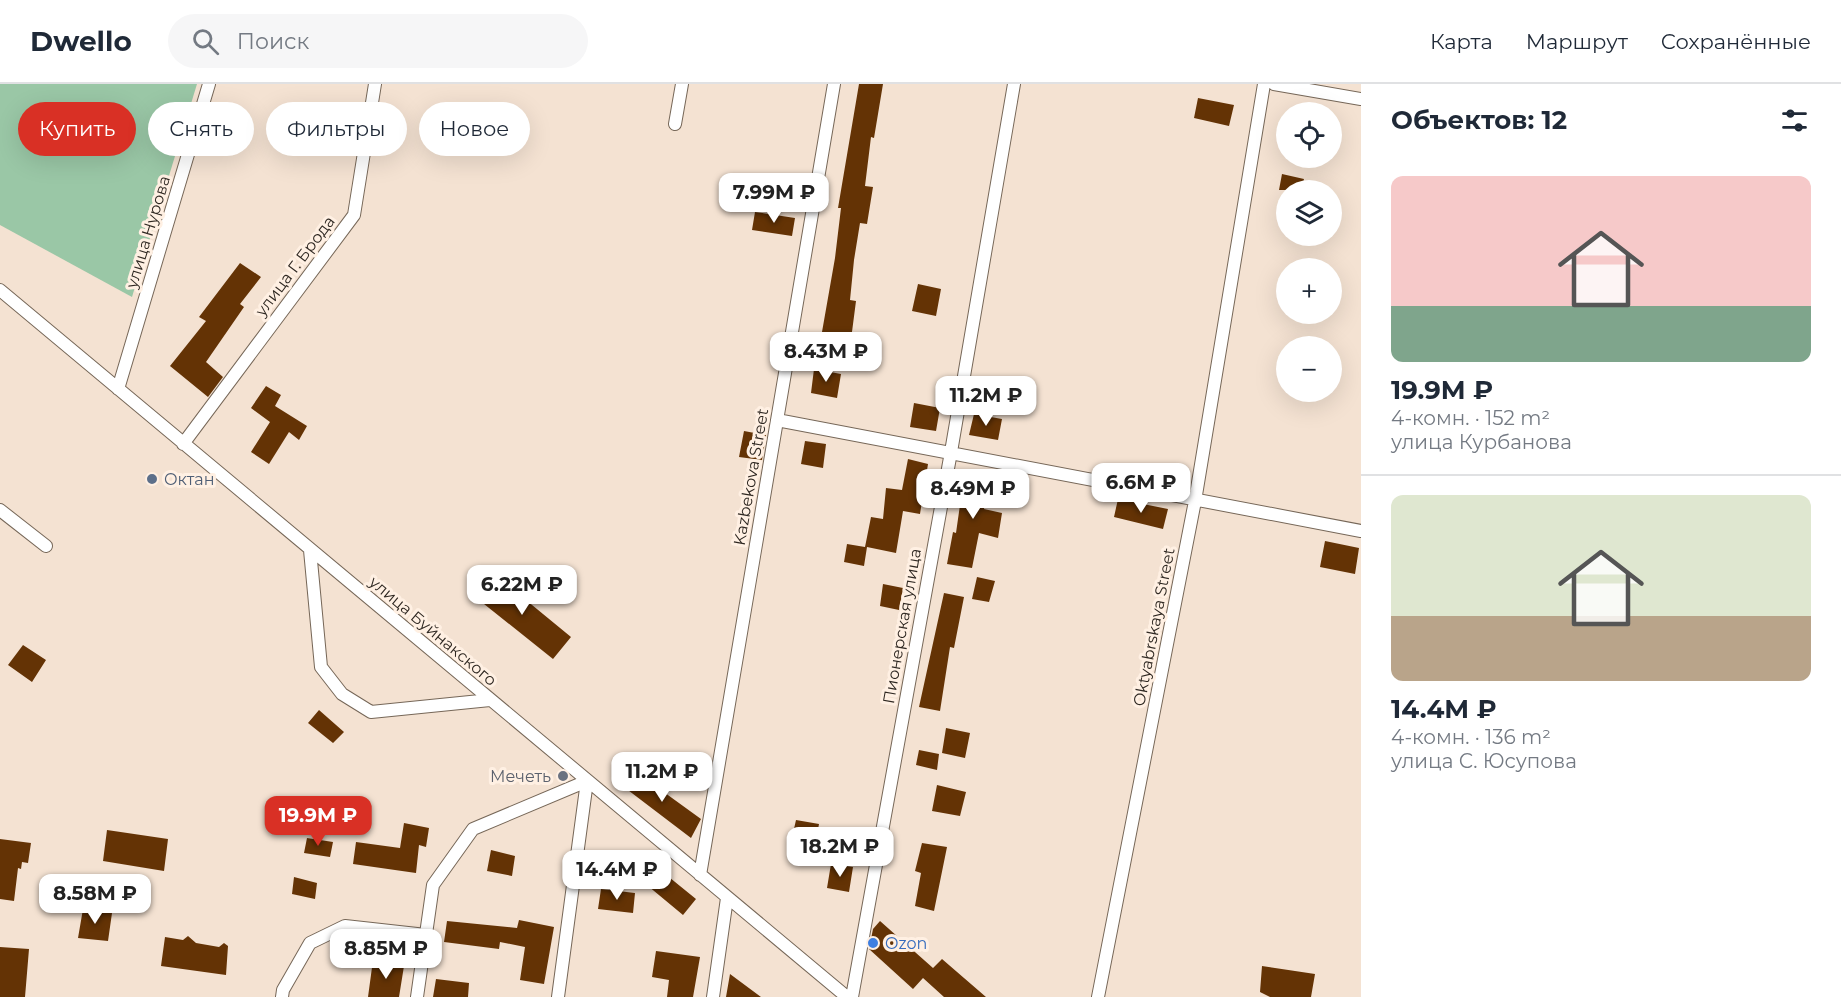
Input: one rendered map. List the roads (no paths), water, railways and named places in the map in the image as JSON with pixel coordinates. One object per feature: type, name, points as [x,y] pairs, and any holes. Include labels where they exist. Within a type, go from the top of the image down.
[{"type":"street","name":"улица Нурова","points":[[118,389],[209,84]]},
{"type":"street","name":"улица Г. Брода","points":[[183,444],[354,214],[375,84]]},
{"type":"street","points":[[675,124],[682,84]]},
{"type":"street","name":"Kazbekova Street","points":[[700,875],[834,84]]},
{"type":"street","name":"Пионерская улица","points":[[852,997],[951,452],[1014,84]]},
{"type":"street","name":"Oktyabrskaya Street","points":[[1098,997],[1195,501],[1264,84]]},
{"type":"street","points":[[1274,84],[1361,99]]},
{"type":"street","name":"улица Буйнакского","points":[[0,290],[847,997]]},
{"type":"street","points":[[777,420],[1361,531]]},
{"type":"street","points":[[0,510],[46,546]]},
{"type":"street","points":[[310,550],[321,667],[342,694],[371,712],[490,700]]},
{"type":"street","points":[[417,997],[433,885],[472,830],[587,781]]},
{"type":"street","points":[[558,997],[587,781]]},
{"type":"street","points":[[713,997],[727,898]]},
{"type":"street","points":[[282,997],[283,990],[310,944],[345,926],[426,935]]},
{"type":"place","name":"Октан","points":[[152,479]]},
{"type":"place","name":"Мечеть","points":[[563,776]]},
{"type":"place","name":"Ozon","points":[[873,943]]}]
